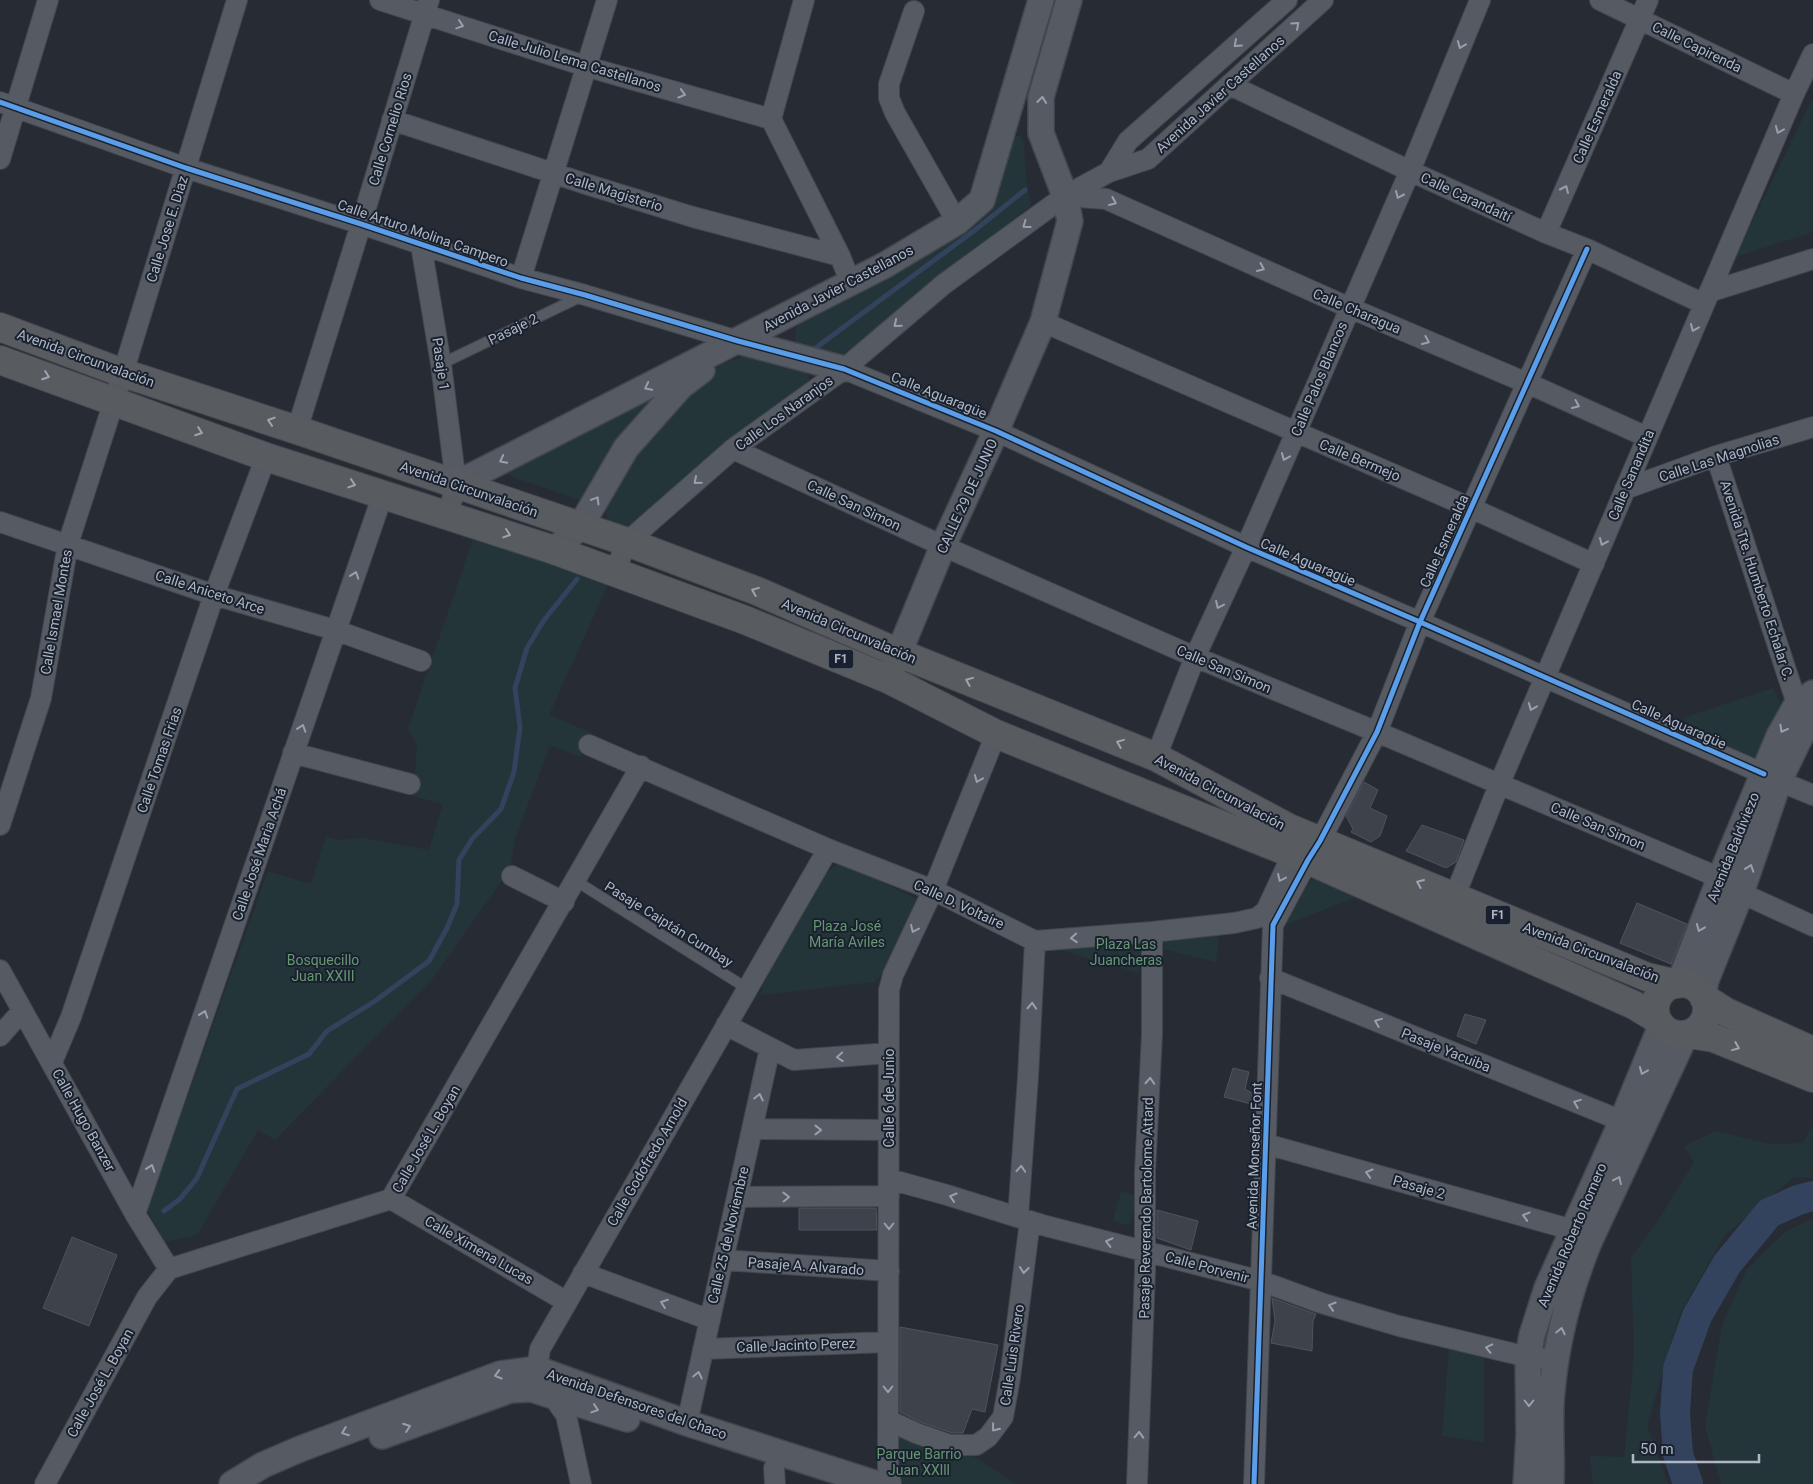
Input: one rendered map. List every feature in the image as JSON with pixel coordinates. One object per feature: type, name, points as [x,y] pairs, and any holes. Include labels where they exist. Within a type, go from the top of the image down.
[{"type":"highway","name":"Avenida Circunvalación","points":[[0,327],[123,373],[627,542],[757,591],[899,653],[1156,757],[1306,847],[1634,1004],[1674,1028],[1714,1038],[1813,1078]]},
{"type":"highway","name":"Avenida Circunvalación","points":[[0,360],[266,457],[448,514],[554,550],[744,620],[888,679],[996,734],[1306,847],[1454,898],[1647,977],[1691,990],[1726,1012],[1813,1051]]},
{"type":"highway","points":[[1668,987],[1691,990],[1706,1012],[1705,1019],[1696,1030],[1674,1028],[1655,1010],[1656,1001],[1668,987]]},
{"type":"street","points":[[0,159],[8,105],[48,0]]},
{"type":"street","name":"Calle Jose E. Diaz","points":[[113,400],[238,0]]},
{"type":"street","name":"Calle Julio Lema Castellanos","points":[[380,0],[427,7],[588,67],[771,119]]},
{"type":"street","points":[[521,278],[588,67],[607,0]]},
{"type":"street","points":[[804,0],[771,119],[840,256],[850,281]]},
{"type":"street","name":"Avenida Javier Castellanos","points":[[456,484],[738,341],[850,281],[885,265],[957,222],[982,200],[1041,0]]},
{"type":"street","points":[[1006,122],[1041,133],[1041,97],[1069,0]]},
{"type":"street","name":"Avenida Javier Castellanos","points":[[1109,172],[1128,141],[1287,0]]},
{"type":"street","name":"Avenida Javier Castellanos","points":[[1065,196],[1109,172],[1148,159],[1323,0]]},
{"type":"street","name":"Calle Palos Blancos","points":[[1156,757],[1195,657],[1246,547],[1410,171],[1480,0]]},
{"type":"street","name":"Calle Capirenda","points":[[1600,0],[1794,94]]},
{"type":"street","name":"Calle Esmeralda","points":[[1546,233],[1648,0]]},
{"type":"street","name":"Calle Cornelio Rios","points":[[297,430],[427,7]]},
{"type":"street","points":[[914,11],[889,84],[889,98],[895,113],[957,222]]},
{"type":"street","name":"Calle Sanandita","points":[[1454,898],[1544,678],[1794,94],[1813,54]]},
{"type":"street","name":"Calle Carandaití","points":[[1230,85],[1410,171],[1546,233],[1707,298]]},
{"type":"street","name":"Calle Arturo Molina Campero","points":[[8,105],[186,168],[521,278],[585,294],[738,341],[844,368]]},
{"type":"street","name":"Calle Magisterio","points":[[392,120],[693,217],[840,256]]},
{"type":"street","name":"CALLE 29 DE JUNIO","points":[[888,679],[943,546],[996,431],[1043,322],[1070,221],[1065,196],[1041,133]]},
{"type":"street","name":"Calle Charagua","points":[[1065,196],[1106,199],[1350,308],[1527,383],[1647,437]]},
{"type":"street","name":"Calle Los Naranjos","points":[[615,571],[627,542],[733,449],[844,368],[944,284],[1065,196]]},
{"type":"street","name":"Pasaje 1","points":[[421,244],[441,364],[456,484]]},
{"type":"street","name":"Calle Esmeralda","points":[[1306,847],[1377,732],[1420,622],[1587,249]]},
{"type":"street","points":[[1707,298],[1813,259]]},
{"type":"street","points":[[796,310],[786,332],[785,342],[802,357]]},
{"type":"street","name":"Calle Bermejo","points":[[1043,322],[1471,508],[1594,564]]},
{"type":"street","points":[[554,550],[580,527],[626,448],[681,386],[738,341]]},
{"type":"street","name":"Calle Aguaragüe","points":[[844,368],[996,431],[1246,547],[1813,795]]},
{"type":"street","name":"Calle Ismael Montes","points":[[0,825],[41,698],[68,544],[113,400]]},
{"type":"street","name":"Calle Las Magnolias","points":[[1625,489],[1716,456],[1813,427]]},
{"type":"street","name":"Calle San Simon","points":[[733,449],[943,546],[1195,657],[1720,878]]},
{"type":"street","name":"Avenida Tte. Humberto Echalar C.","points":[[1716,456],[1808,705]]},
{"type":"street","name":"Calle Tomas Frias","points":[[52,1062],[71,1017],[214,595],[266,457]]},
{"type":"street","points":[[448,514],[456,484]]},
{"type":"street","name":"Calle José Maria Achá","points":[[135,1214],[383,494]]},
{"type":"street","name":"Calle Aniceto Arce","points":[[0,522],[214,595],[335,630],[421,661]]},
{"type":"street","name":"Avenida Baldiviezo","points":[[1691,990],[1706,980],[1741,892],[1771,777],[1779,736],[1808,705]]},
{"type":"street","name":"Calle 6 de Junio","points":[[891,1484],[888,1467],[889,990],[893,975],[933,890],[996,734]]},
{"type":"street","name":"Calle D. Voltaire","points":[[589,744],[828,849],[933,890],[1035,941]]},
{"type":"street","points":[[293,752],[410,784]]},
{"type":"street","name":"Calle José L. Boyan","points":[[45,1484],[147,1297],[169,1269],[391,1199],[576,882],[641,766]]},
{"type":"street","name":"Avenida Baldiviezo","points":[[1691,990],[1720,878],[1771,777]]},
{"type":"street","points":[[1035,941],[1152,932],[1234,923],[1257,918],[1266,911],[1306,847]]},
{"type":"street","name":"Avenida Monseñor Font","points":[[1254,1484],[1273,925],[1306,847]]},
{"type":"street","name":"Calle Godofredo Arnold","points":[[536,1369],[540,1349],[828,849]]},
{"type":"street","points":[[512,876],[564,902]]},
{"type":"street","points":[[1741,892],[1813,926]]},
{"type":"street","name":"Pasaje Reverendo Bartolome Attard","points":[[1137,1484],[1143,1321],[1145,1172],[1152,1034],[1152,932]]},
{"type":"street","name":"Calle Luis Rivero","points":[[888,1420],[916,1434],[950,1445],[976,1446],[988,1437],[1003,1417],[1010,1378],[1024,1219],[1028,1076],[1035,941]]},
{"type":"street","name":"Calle Hugo Banzer","points":[[0,970],[135,1214],[169,1269]]},
{"type":"street","name":"Pasaje Yacuiba","points":[[1270,978],[1622,1121]]},
{"type":"street","points":[[0,1036],[22,1011]]},
{"type":"street","points":[[726,1025],[794,1060],[889,1053]]},
{"type":"street","name":"Avenida Roberto Romero","points":[[1526,1484],[1529,1426],[1528,1357],[1532,1335],[1547,1288],[1622,1121],[1674,1028]]},
{"type":"street","name":"Avenida Roberto Romero","points":[[1551,1484],[1551,1406],[1554,1360],[1566,1306],[1575,1274],[1674,1028]]},
{"type":"street","name":"Calle 25 de Noviembre","points":[[687,1422],[770,1048]]},
{"type":"street","points":[[752,1129],[889,1130]]},
{"type":"street","name":"Pasaje 2","points":[[1266,1144],[1573,1230]]},
{"type":"street","name":"Calle Porvenir","points":[[737,1197],[889,1188],[947,1195],[1024,1219],[1261,1281],[1321,1303],[1399,1326],[1528,1357],[1554,1360]]},
{"type":"street","name":"Calle Ximena Lucas","points":[[391,1199],[567,1302]]},
{"type":"street","name":"Pasaje A. Alvarado","points":[[723,1260],[888,1271]]},
{"type":"street","points":[[583,1273],[710,1320]]},
{"type":"street","name":"Calle Jacinto Perez","points":[[703,1349],[888,1342]]},
{"type":"street","points":[[536,1369],[566,1415],[581,1484]]},
{"type":"street","name":"Avenida Defensores del Chaco","points":[[232,1484],[263,1465],[300,1449],[500,1374],[536,1369],[687,1422],[877,1484]]},
{"type":"street","name":"Avenida Defensores del Chaco","points":[[264,1484],[306,1464],[510,1390],[531,1389],[554,1395],[774,1476],[824,1484]]},
{"type":"lane","name":"Pasaje 2","points":[[441,364],[585,294]]},
{"type":"lane","name":"Pasaje Caiptán Cumbay","points":[[576,882],[748,989]]},
{"type":"green space","points":[[1813,97],[1813,232],[1735,257]]},
{"type":"green space","points":[[1020,136],[1024,143],[1026,177],[1031,206],[861,343],[840,356],[797,346],[796,329],[805,315],[961,228],[1013,137]]},
{"type":"green space","points":[[742,357],[769,358],[805,368],[809,379],[805,387],[630,531],[608,525],[606,510],[611,492],[654,431],[692,386],[722,364]]},
{"type":"green space","points":[[673,383],[589,496],[581,500],[498,472]]},
{"type":"green space","name":"Bosquecillo Juan XXIII","points":[[475,533],[609,582],[549,715],[592,733],[580,757],[550,745],[515,839],[511,864],[500,883],[433,978],[275,1140],[258,1130],[197,1235],[165,1242],[147,1210],[268,871],[311,884],[326,837],[339,840],[363,838],[429,850],[443,804],[413,796],[417,746],[408,729]]},
{"type":"green space","points":[[1773,688],[1781,705],[1758,760],[1688,731],[1683,718]]},
{"type":"green space","name":"Plaza José María Aviles","points":[[838,864],[853,867],[919,901],[884,972],[874,982],[760,995],[766,977],[824,873]]},
{"type":"green space","points":[[1320,875],[1364,892],[1354,898],[1284,925],[1302,890]]},
{"type":"green space","name":"Plaza Las Juancheras","points":[[1220,926],[1216,962],[1158,948],[1158,933]]},
{"type":"green space","name":"Plaza Las Juancheras","points":[[1146,933],[1139,973],[1060,950],[1060,946]]},
{"type":"green space","points":[[1813,1125],[1813,1178],[1794,1177],[1724,1236],[1680,1314],[1647,1425],[1668,1484],[1593,1484],[1590,1456],[1624,1457],[1634,1355],[1631,1257],[1658,1221],[1694,1162],[1684,1146],[1716,1131],[1769,1144],[1803,1143]]},
{"type":"green space","points":[[1121,1191],[1138,1197],[1129,1226],[1113,1220]]},
{"type":"green space","points":[[1813,1218],[1813,1484],[1721,1484],[1705,1426],[1722,1325],[1747,1269],[1785,1232]]},
{"type":"green space","points":[[1449,1348],[1484,1355],[1484,1442],[1442,1436]]},
{"type":"green space","name":"Parque Barrio Juan XXlll","points":[[894,1429],[977,1458],[1015,1484],[905,1484],[897,1480]]},
{"type":"building","points":[[1364,782],[1378,790],[1370,808],[1387,816],[1380,836],[1371,842],[1351,832],[1353,829],[1346,816]]},
{"type":"building","points":[[1422,825],[1464,840],[1456,862],[1446,868],[1406,851]]},
{"type":"building","points":[[1637,903],[1687,924],[1671,964],[1620,943]]},
{"type":"building","points":[[1465,1014],[1486,1020],[1476,1044],[1457,1036]]},
{"type":"building","points":[[1233,1068],[1249,1072],[1245,1089],[1255,1095],[1255,1105],[1224,1097]]},
{"type":"building","points":[[799,1208],[876,1208],[877,1230],[799,1230]]},
{"type":"building","points":[[1157,1210],[1198,1221],[1191,1250],[1157,1238]]},
{"type":"building","points":[[72,1237],[117,1255],[89,1326],[43,1308]]},
{"type":"building","points":[[1272,1298],[1316,1314],[1313,1321],[1312,1351],[1271,1343],[1275,1321]]},
{"type":"building","points":[[900,1327],[998,1345],[985,1412],[972,1409],[963,1433],[952,1433],[920,1422],[900,1412]]},
{"type":"waterway","points":[[810,352],[975,230],[1025,190]]},
{"type":"waterway","points":[[164,1211],[180,1199],[197,1178],[237,1089],[309,1054],[327,1031],[375,1001],[429,961],[447,928],[457,904],[459,860],[472,839],[501,809],[514,772],[520,727],[515,688],[527,648],[544,620],[577,579]]},
{"type":"waterway","points":[[1688,1484],[1678,1454],[1675,1413],[1678,1369],[1697,1316],[1727,1264],[1769,1213],[1798,1200],[1813,1196]]},
{"type":"cycle path","points":[[0,102],[186,168],[521,278],[585,295],[738,341],[844,369],[996,431],[1246,547],[1764,774]]},
{"type":"cycle path","points":[[1254,1484],[1273,925],[1320,841],[1377,732],[1420,622],[1587,249]]}]
